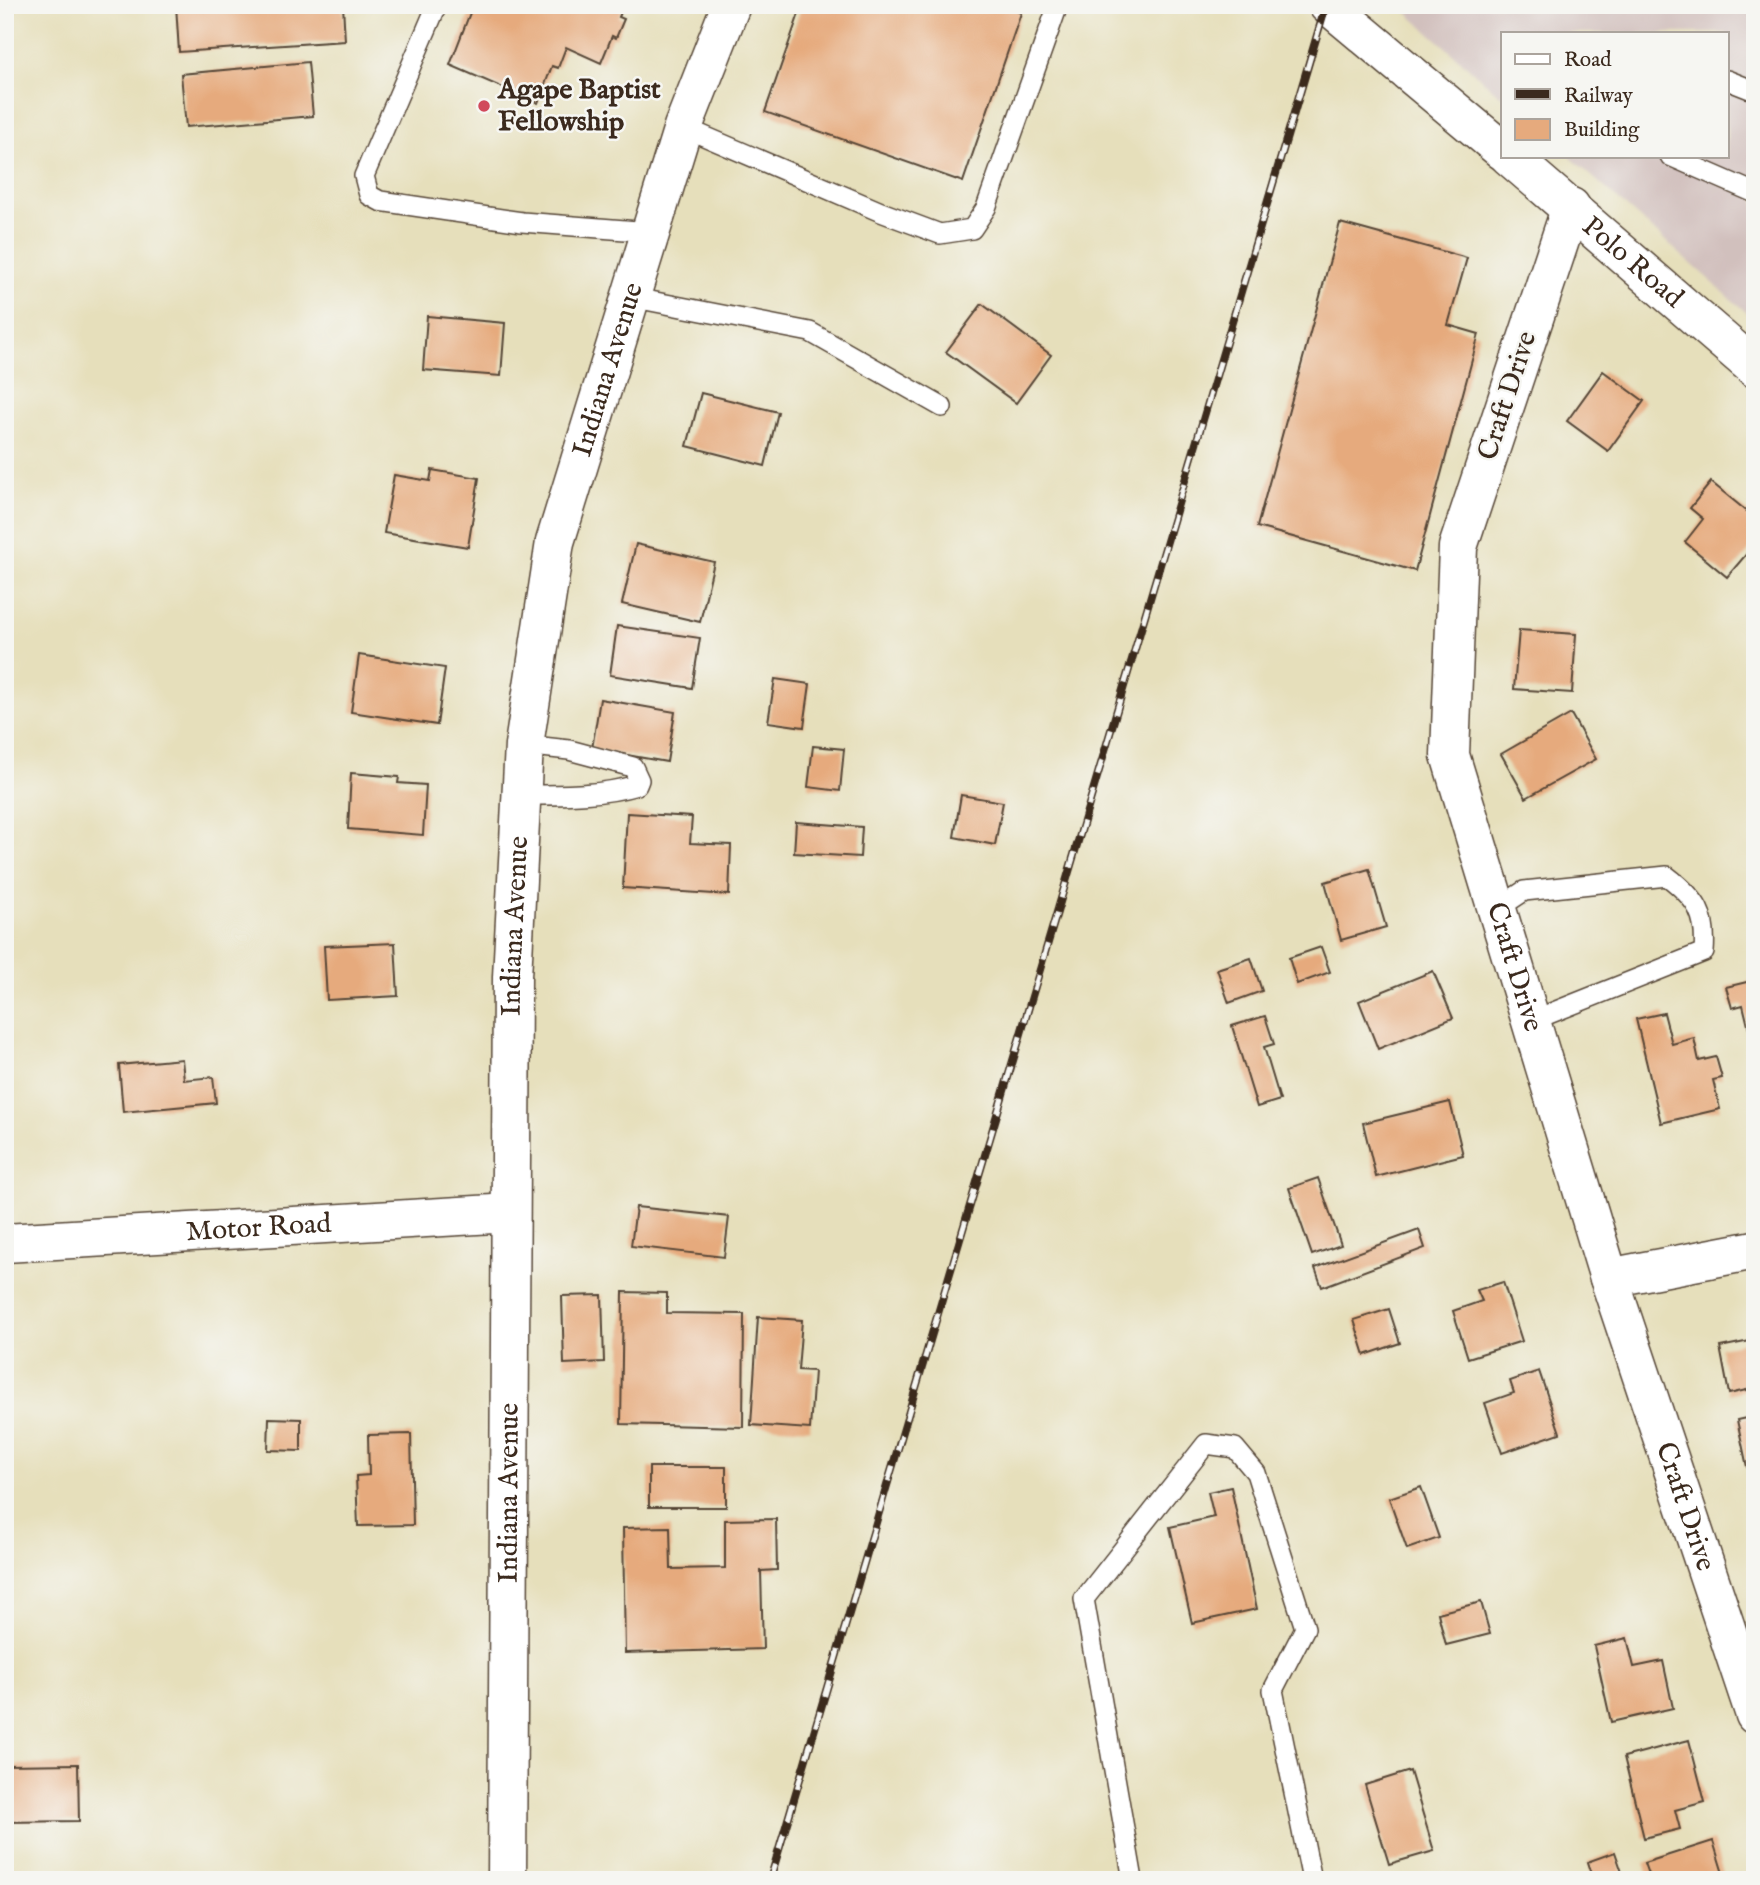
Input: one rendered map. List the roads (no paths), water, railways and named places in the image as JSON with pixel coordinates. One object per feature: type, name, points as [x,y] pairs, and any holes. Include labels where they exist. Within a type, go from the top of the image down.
[{"type":"main road","name":"Indiana Avenue","points":[[507,1880],[512,977],[524,745],[555,542],[683,127],[732,5]]},
{"type":"main road","points":[[1328,5],[1501,149]]},
{"type":"main road","name":"Polo Road","points":[[1511,158],[1755,368]]},
{"type":"main road","name":"Craft Drive","points":[[1571,207],[1458,547],[1450,755],[1609,1278],[1755,1715]]},
{"type":"main road","name":"Motor Road","points":[[5,1243],[510,1213]]},
{"type":"main road","points":[[1609,1278],[1755,1250]]},
{"type":"lane","points":[[437,5],[364,176],[369,195],[380,201],[522,222],[651,233]]},
{"type":"lane","points":[[683,127],[881,212],[940,233],[972,229],[986,208],[1058,5]]},
{"type":"lane","points":[[1728,80],[1755,91]]},
{"type":"lane","points":[[1675,158],[1755,193]]},
{"type":"lane","points":[[630,297],[810,332],[942,407]]},
{"type":"lane","points":[[522,795],[585,794],[637,785],[639,780],[633,767],[615,760],[524,745]]},
{"type":"lane","points":[[1497,909],[1524,891],[1667,876],[1686,890],[1697,905],[1706,926],[1704,952],[1531,1021]]},
{"type":"lane","points":[[1133,1880],[1084,1599],[1206,1444],[1235,1448],[1256,1473],[1305,1628],[1273,1689],[1311,1880]]},
{"type":"railway","points":[[770,1880],[1326,5]]},
{"type":"place","name":"Agape Baptist Fellowship","points":[[484,106]]}]
